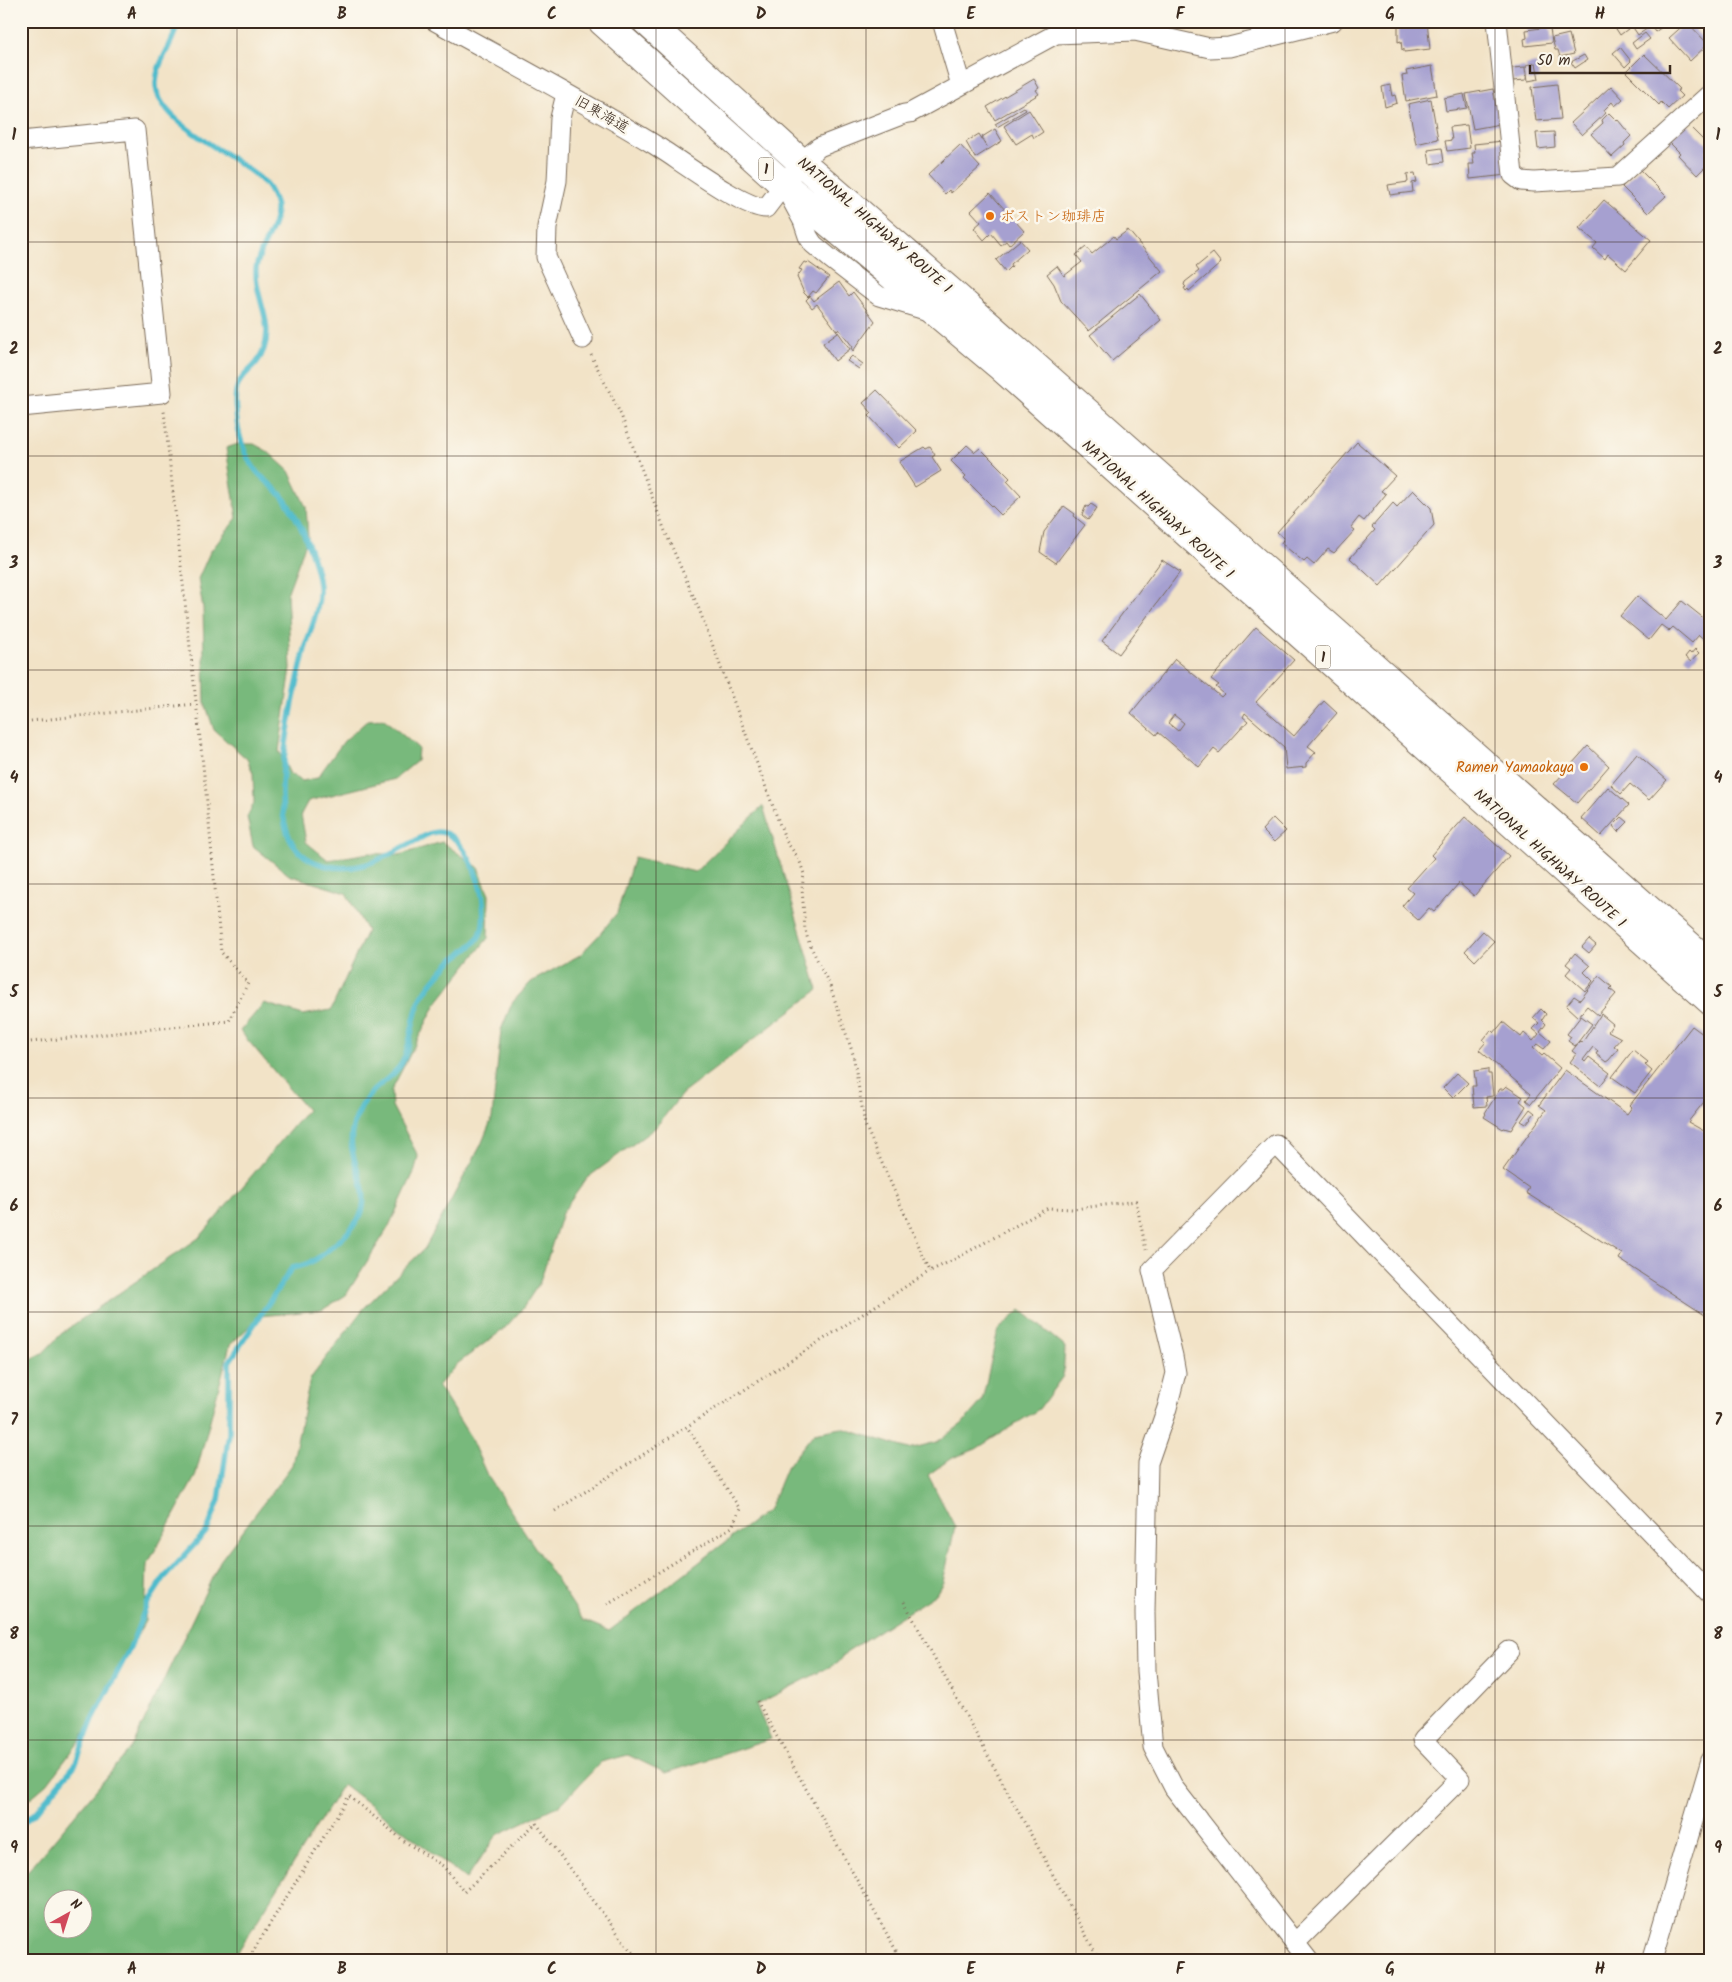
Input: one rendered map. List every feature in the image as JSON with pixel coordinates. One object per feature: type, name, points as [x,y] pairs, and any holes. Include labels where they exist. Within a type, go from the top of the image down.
[{"type":"highway","name":"NATIONAL HIGHWAY ROUTE 1","points":[[602,21],[783,184],[934,313],[1264,588],[1332,648],[1601,886],[1711,1001]]},
{"type":"highway","name":"NATIONAL HIGHWAY ROUTE 1","points":[[646,21],[802,162],[959,298],[1264,588]]},
{"type":"highway","name":"NATIONAL HIGHWAY ROUTE 1","points":[[1601,886],[1711,965]]},
{"type":"street","name":"旧東海道","points":[[436,21],[654,144],[757,208],[766,208],[783,184]]},
{"type":"street","points":[[942,21],[961,86]]},
{"type":"street","points":[[934,313],[879,296],[814,244],[783,184],[802,162],[819,147],[904,114],[910,114],[1056,34],[1134,31],[1210,48],[1229,47],[1333,21]]},
{"type":"street","points":[[1496,21],[1513,174],[1521,181],[1534,182],[1618,177],[1711,93]]},
{"type":"street","points":[[566,94],[560,118],[557,181],[547,227],[546,257],[583,339]]},
{"type":"street","points":[[21,141],[135,130],[162,393],[21,407]]},
{"type":"street","points":[[1309,1961],[1174,1788],[1153,1748],[1146,1671],[1145,1612],[1148,1463],[1167,1408],[1176,1373],[1152,1270],[1276,1144],[1711,1594]]},
{"type":"street","points":[[1295,1943],[1460,1779],[1423,1740],[1510,1651]]},
{"type":"street","points":[[1657,1958],[1711,1760]]},
{"type":"path","points":[[583,339],[621,414],[665,531],[699,609],[786,841],[799,859],[804,874],[802,888],[805,930],[809,943],[830,986],[853,1054],[865,1126],[930,1271]]},
{"type":"path","points":[[21,1043],[229,1022],[248,983],[221,952],[207,802],[162,393]]},
{"type":"path","points":[[21,722],[195,704]]},
{"type":"path","points":[[555,1511],[930,1271],[954,1260],[1048,1208],[1074,1210],[1136,1201],[1152,1270]]},
{"type":"path","points":[[607,1604],[732,1527],[740,1509],[687,1427]]},
{"type":"path","points":[[904,1602],[1100,1961]]},
{"type":"path","points":[[757,1701],[902,1961]]},
{"type":"path","points":[[247,1961],[349,1796],[404,1841],[443,1866],[464,1892],[536,1823],[630,1950],[642,1961]]},
{"type":"green space","points":[[238,444],[254,444],[267,451],[289,471],[306,507],[308,537],[287,594],[291,668],[279,751],[290,774],[302,781],[317,778],[344,741],[368,720],[384,719],[418,748],[417,761],[395,779],[308,801],[301,814],[306,842],[328,860],[369,853],[399,855],[442,842],[478,867],[489,895],[488,938],[436,1004],[391,1091],[392,1106],[418,1156],[415,1170],[388,1228],[346,1295],[322,1310],[260,1316],[230,1345],[195,1477],[147,1565],[145,1621],[82,1738],[47,1784],[21,1806],[21,1364],[43,1353],[63,1332],[200,1237],[307,1110],[240,1031],[264,1003],[303,1015],[331,1010],[367,931],[346,893],[289,875],[253,846],[247,817],[254,803],[253,773],[247,759],[214,730],[205,703],[203,608],[198,579],[210,552],[237,518],[226,448]]},
{"type":"green space","points":[[763,806],[818,990],[682,1094],[655,1128],[587,1178],[562,1213],[540,1282],[523,1308],[504,1329],[457,1364],[438,1386],[469,1435],[487,1475],[583,1620],[609,1631],[769,1509],[786,1468],[814,1433],[842,1428],[909,1449],[937,1442],[962,1424],[982,1401],[998,1330],[1021,1310],[1065,1347],[1063,1376],[1039,1409],[976,1449],[950,1459],[928,1475],[955,1527],[943,1582],[936,1594],[846,1652],[837,1663],[756,1705],[771,1739],[666,1773],[628,1755],[601,1762],[561,1804],[497,1835],[466,1879],[343,1784],[232,1961],[21,1961],[21,1879],[132,1747],[220,1561],[292,1465],[310,1379],[364,1308],[425,1248],[481,1145],[492,1118],[501,1030],[512,1003],[531,982],[580,955],[599,935],[617,913],[634,857],[695,872]]},
{"type":"building","points":[[1427,21],[1430,49],[1404,52],[1404,49],[1402,50],[1401,41],[1398,42],[1398,23]]},
{"type":"building","points":[[1540,21],[1549,21],[1552,43],[1525,46],[1526,30],[1541,28]]},
{"type":"building","points":[[1551,21],[1561,21],[1562,28],[1552,29]]},
{"type":"building","points":[[1611,21],[1643,21],[1648,28],[1638,35],[1632,26],[1620,35]]},
{"type":"building","points":[[1653,21],[1658,21],[1662,27],[1655,32],[1649,24]]},
{"type":"building","points":[[1687,22],[1708,44],[1690,61],[1669,38]]},
{"type":"building","points":[[1645,33],[1650,39],[1636,49],[1632,43]]},
{"type":"building","points":[[1569,34],[1574,54],[1560,57],[1558,50],[1555,50],[1552,38]]},
{"type":"building","points":[[1620,47],[1631,61],[1625,67],[1613,53]]},
{"type":"building","points":[[1644,54],[1680,89],[1677,91],[1682,96],[1668,109],[1661,102],[1659,105],[1626,72]]},
{"type":"building","points":[[1584,55],[1587,60],[1575,68],[1571,62]]},
{"type":"building","points":[[1536,63],[1539,79],[1528,81],[1526,65]]},
{"type":"building","points":[[1432,66],[1437,95],[1406,101],[1402,76],[1407,75],[1406,71]]},
{"type":"building","points":[[1525,67],[1526,80],[1513,81],[1512,68]]},
{"type":"building","points":[[1034,79],[1039,88],[1036,90],[1039,94],[995,120],[987,107]]},
{"type":"building","points":[[1557,84],[1561,119],[1536,121],[1532,87]]},
{"type":"building","points":[[1390,85],[1392,96],[1395,95],[1397,103],[1385,107],[1382,87]]},
{"type":"building","points":[[1611,86],[1623,99],[1615,106],[1612,102],[1604,110],[1606,113],[1582,135],[1571,123]]},
{"type":"building","points":[[1493,89],[1500,124],[1473,129],[1466,94]]},
{"type":"building","points":[[1464,94],[1467,108],[1446,111],[1444,98]]},
{"type":"building","points":[[1431,99],[1438,139],[1416,144],[1408,104]]},
{"type":"building","points":[[1024,107],[1026,110],[997,127],[995,124]]},
{"type":"building","points":[[1029,110],[1043,132],[1034,138],[1032,134],[1016,144],[1004,126]]},
{"type":"building","points":[[1609,113],[1618,120],[1631,136],[1624,143],[1625,145],[1612,157],[1591,134],[1603,123],[1602,120]]},
{"type":"building","points":[[1686,123],[1710,147],[1705,151],[1711,157],[1711,161],[1697,175],[1668,141]]},
{"type":"building","points":[[1467,125],[1470,148],[1447,151],[1445,141],[1452,140],[1450,127]]},
{"type":"building","points":[[995,129],[1002,141],[975,158],[966,142],[979,134],[987,147],[982,137]]},
{"type":"building","points":[[1554,132],[1555,147],[1538,149],[1536,133]]},
{"type":"building","points":[[1503,141],[1507,175],[1470,179],[1469,164],[1474,164],[1472,153],[1475,153],[1474,144]]},
{"type":"building","points":[[960,145],[980,167],[951,193],[949,190],[945,194],[928,175]]},
{"type":"building","points":[[1442,148],[1444,162],[1430,164],[1428,150]]},
{"type":"building","points":[[1639,169],[1666,196],[1648,213],[1622,187]]},
{"type":"building","points":[[1415,173],[1417,182],[1412,183],[1413,192],[1390,195],[1388,185],[1408,182],[1407,174]]},
{"type":"building","points":[[990,193],[1024,231],[1009,245],[1006,241],[1001,245],[991,233],[984,240],[974,228],[981,222],[971,211]]},
{"type":"building","points":[[1604,200],[1651,240],[1626,270],[1608,254],[1605,259],[1593,248],[1597,243],[1579,228]]},
{"type":"building","points":[[1128,230],[1162,271],[1089,331],[1061,301],[1054,284],[1047,274],[1057,266],[1064,276],[1082,262],[1076,255],[1086,247],[1092,254],[1114,236],[1116,239]]},
{"type":"building","points":[[1020,240],[1028,249],[1011,264],[1012,266],[1006,272],[996,260]]},
{"type":"building","points":[[1213,253],[1221,263],[1189,291],[1188,289],[1186,291],[1184,288],[1186,287],[1184,285],[1185,282],[1199,271],[1196,267]]},
{"type":"building","points":[[804,262],[808,262],[829,277],[816,293],[813,291],[808,297],[804,293],[797,277],[802,270],[799,269]]},
{"type":"building","points":[[839,282],[849,296],[853,292],[875,321],[853,351],[851,348],[853,347],[839,329],[837,331],[817,304],[812,308],[806,300],[810,296],[814,301]]},
{"type":"building","points":[[1140,294],[1161,320],[1112,361],[1090,335]]},
{"type":"building","points":[[838,332],[850,349],[835,361],[823,343]]},
{"type":"building","points":[[852,356],[863,364],[859,369],[847,361]]},
{"type":"building","points":[[877,390],[917,431],[899,448],[869,416],[872,413],[863,403]]},
{"type":"building","points":[[1357,442],[1395,476],[1381,491],[1386,494],[1364,521],[1359,517],[1351,527],[1355,530],[1334,553],[1328,549],[1314,565],[1307,559],[1304,562],[1281,543],[1284,538],[1277,532]]},
{"type":"building","points":[[967,445],[975,452],[980,448],[1010,478],[1007,481],[1021,496],[1001,515],[964,478],[966,476],[951,461]]},
{"type":"building","points":[[924,447],[926,449],[930,447],[935,455],[932,457],[941,471],[915,487],[899,462]]},
{"type":"building","points":[[1413,490],[1431,508],[1434,525],[1380,586],[1350,558],[1375,530],[1372,527],[1393,503],[1397,507]]},
{"type":"building","points":[[1091,504],[1097,508],[1088,520],[1082,515],[1086,506],[1088,507]]},
{"type":"building","points":[[1064,506],[1085,525],[1056,563],[1040,552],[1044,532]]},
{"type":"building","points":[[1162,560],[1180,572],[1119,654],[1102,641]]},
{"type":"building","points":[[1637,596],[1666,620],[1682,601],[1711,624],[1711,653],[1705,648],[1709,644],[1699,635],[1692,643],[1673,627],[1669,631],[1661,625],[1649,640],[1620,616]]},
{"type":"building","points":[[1256,627],[1294,660],[1256,702],[1294,736],[1324,701],[1337,713],[1308,746],[1316,752],[1306,763],[1306,767],[1286,769],[1284,747],[1245,713],[1243,717],[1248,721],[1219,753],[1214,749],[1199,767],[1158,732],[1156,735],[1131,713],[1175,659],[1221,697],[1224,694],[1216,687],[1219,685],[1211,679]],"holes":[[[1174,715],[1184,723],[1178,731],[1168,723]]]},
{"type":"building","points":[[1695,649],[1699,653],[1691,662],[1685,657]]},
{"type":"building","points":[[1588,746],[1609,766],[1577,803],[1554,784]]},
{"type":"building","points":[[1637,754],[1667,780],[1649,800],[1630,784],[1621,794],[1611,785]]},
{"type":"building","points":[[1608,787],[1629,805],[1601,836],[1581,818]]},
{"type":"building","points":[[1465,817],[1509,856],[1474,896],[1459,883],[1434,912],[1429,908],[1418,920],[1402,906],[1413,893],[1407,888],[1434,858],[1431,855]]},
{"type":"building","points":[[1622,817],[1628,822],[1618,832],[1613,826]]},
{"type":"building","points":[[1273,818],[1286,831],[1274,842],[1262,830]]},
{"type":"building","points":[[1483,931],[1494,941],[1475,961],[1465,951]]},
{"type":"building","points":[[1589,939],[1596,945],[1589,953],[1582,947]]},
{"type":"building","points":[[1575,953],[1590,966],[1584,972],[1593,981],[1585,991],[1566,974],[1571,968],[1566,964]]},
{"type":"building","points":[[1599,976],[1612,987],[1610,989],[1616,994],[1598,1015],[1587,1006],[1578,1017],[1566,1006],[1574,996],[1580,1000]]},
{"type":"building","points":[[1541,1009],[1546,1014],[1542,1020],[1546,1024],[1540,1032],[1551,1041],[1544,1049],[1537,1044],[1533,1048],[1542,1056],[1544,1054],[1560,1068],[1531,1104],[1526,1100],[1531,1094],[1479,1050],[1486,1042],[1483,1040],[1491,1030],[1494,1033],[1503,1022],[1521,1037],[1524,1033],[1533,1041],[1539,1034],[1533,1029],[1539,1023],[1533,1018]]},
{"type":"building","points":[[1601,1014],[1613,1024],[1608,1031],[1621,1038],[1614,1046],[1618,1049],[1606,1062],[1596,1054],[1598,1051],[1593,1047],[1583,1060],[1585,1062],[1589,1057],[1610,1073],[1600,1086],[1570,1062],[1576,1054],[1572,1051],[1580,1041],[1582,1043]]},
{"type":"building","points":[[1581,1016],[1592,1024],[1575,1046],[1568,1041],[1571,1037],[1567,1034]]},
{"type":"building","points":[[1692,1026],[1711,1040],[1711,1093],[1688,1122],[1711,1135],[1711,1319],[1619,1259],[1622,1254],[1526,1193],[1529,1188],[1503,1170],[1546,1110],[1539,1105],[1565,1070],[1627,1114],[1632,1107],[1630,1105]]},
{"type":"building","points":[[1633,1050],[1648,1062],[1645,1065],[1652,1071],[1635,1093],[1612,1077]]},
{"type":"building","points":[[1488,1069],[1488,1074],[1491,1074],[1493,1096],[1486,1097],[1487,1106],[1474,1107],[1472,1086],[1476,1086],[1474,1071]]},
{"type":"building","points":[[1457,1073],[1468,1083],[1453,1098],[1443,1088]]},
{"type":"building","points":[[1506,1086],[1523,1097],[1520,1101],[1526,1106],[1511,1130],[1503,1129],[1484,1117],[1500,1089]]},
{"type":"building","points":[[1530,1109],[1535,1113],[1526,1124],[1521,1121]]},
{"type":"waterway","points":[[21,1824],[35,1813],[75,1765],[93,1719],[130,1648],[147,1604],[164,1578],[207,1531],[219,1500],[229,1433],[229,1362],[292,1268],[305,1265],[319,1257],[347,1233],[359,1218],[362,1212],[364,1197],[352,1148],[351,1138],[356,1117],[369,1095],[392,1075],[402,1063],[408,1048],[420,1001],[434,980],[450,962],[477,939],[480,935],[483,919],[482,893],[475,871],[463,848],[447,834],[431,833],[371,863],[348,868],[323,865],[311,860],[298,850],[288,834],[283,816],[282,794],[286,743],[300,668],[317,610],[319,586],[310,551],[295,515],[279,493],[253,467],[245,453],[238,429],[235,399],[240,381],[259,359],[264,349],[267,329],[256,279],[256,269],[260,254],[274,222],[276,207],[268,187],[255,174],[183,125],[169,111],[159,97],[156,82],[157,74],[178,21]]},
{"type":"place","name":"ボストン珈琲店","points":[[990,216]]},
{"type":"place","name":"Ramen Yamaokaya","points":[[1584,767]]}]
